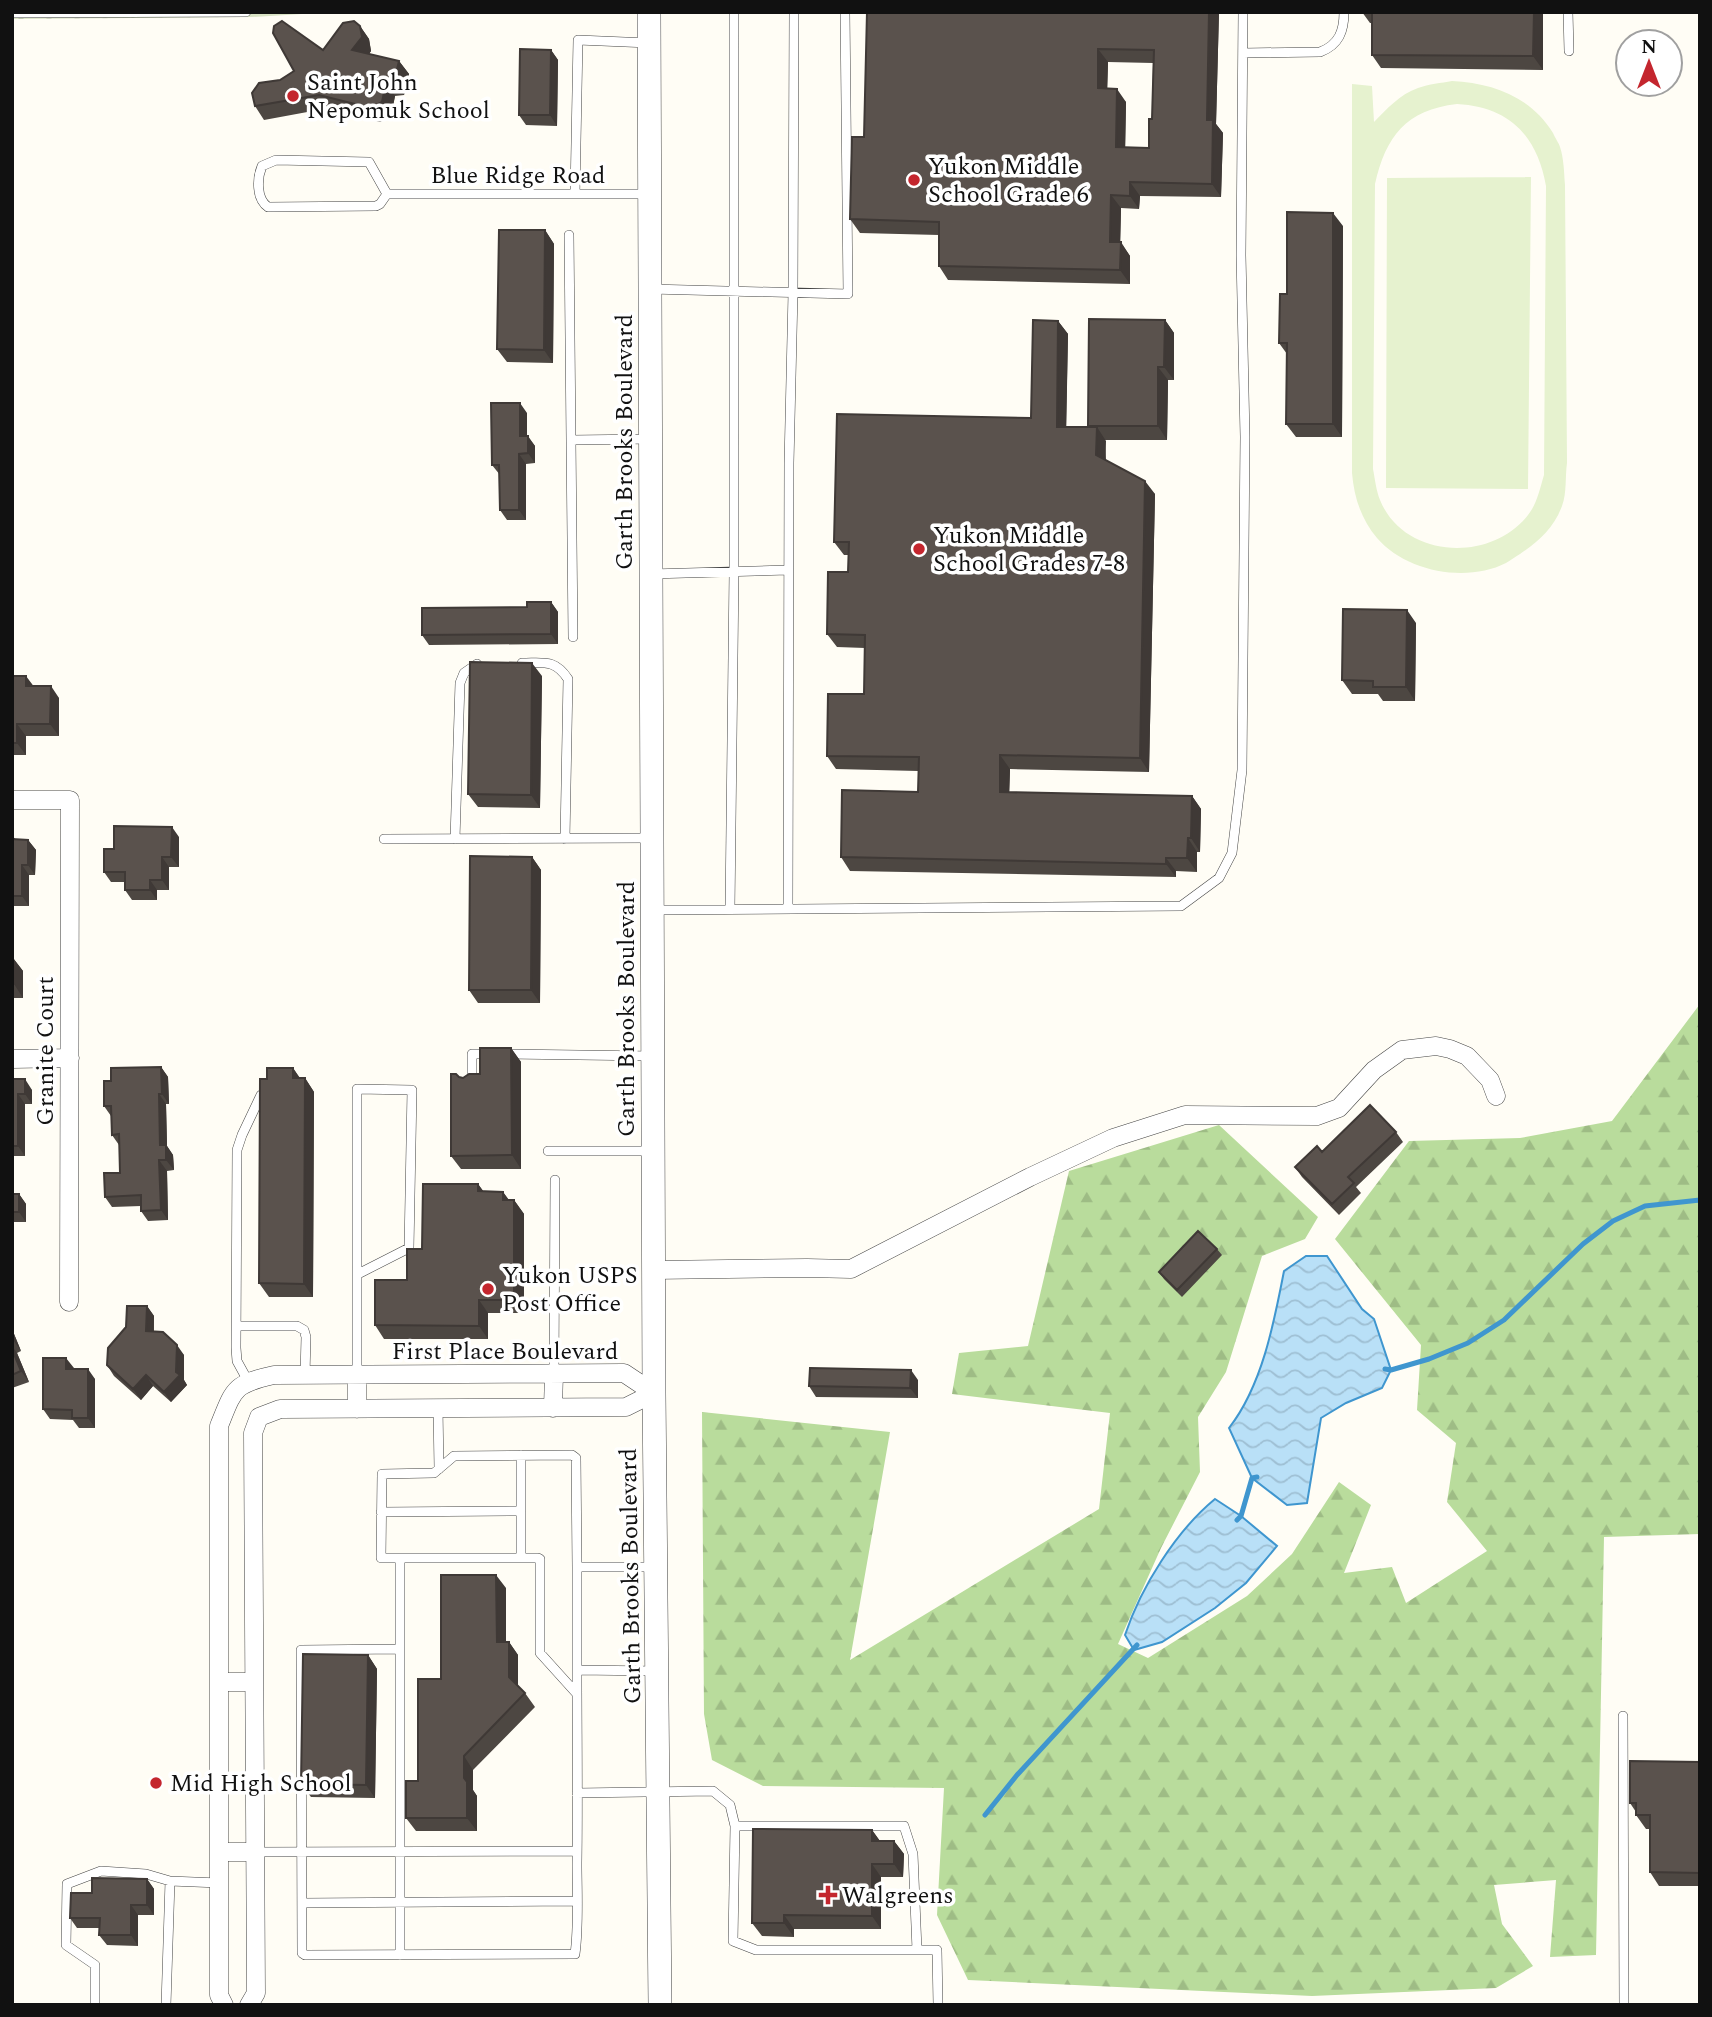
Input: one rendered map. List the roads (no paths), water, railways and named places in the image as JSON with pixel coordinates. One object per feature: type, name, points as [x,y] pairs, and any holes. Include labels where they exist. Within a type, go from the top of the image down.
[{"type":"street","name":"Garth Brooks Boulevard","points":[[649,12],[654,1393],[660,2005]]},
{"type":"street","name":"Granite Court","points":[[12,800],[70,800],[69,1302]]},
{"type":"street","points":[[654,1270],[851,1269],[1030,1177],[1113,1138],[1185,1115],[1317,1116],[1339,1108],[1374,1070],[1402,1050],[1436,1046],[1459,1052],[1467,1056],[1490,1080],[1496,1096]]},
{"type":"street","points":[[12,1059],[69,1058]]},
{"type":"street","points":[[553,1408],[554,1373]]},
{"type":"street","name":"First Place Boulevard","points":[[248,1381],[274,1375],[624,1373],[654,1393]]},
{"type":"street","points":[[357,1375],[357,1409]]},
{"type":"street","points":[[224,2005],[219,1995],[219,1426],[233,1391],[248,1381]]},
{"type":"street","points":[[249,2005],[256,1993],[253,1433],[259,1418],[280,1409],[626,1408],[654,1393]]},
{"type":"street","points":[[219,1682],[254,1682]]},
{"type":"street","points":[[219,1852],[255,1852]]},
{"type":"lane","points":[[12,13],[246,12]]},
{"type":"lane","points":[[730,909],[734,572],[734,12]]},
{"type":"lane","points":[[788,909],[788,570],[794,12]]},
{"type":"lane","points":[[650,289],[848,294],[845,12]]},
{"type":"lane","points":[[652,910],[1181,906],[1219,878],[1232,853],[1242,769],[1245,437],[1241,256],[1243,12]]},
{"type":"lane","points":[[1243,53],[1320,52],[1329,49],[1338,40],[1344,23],[1344,12]]},
{"type":"lane","points":[[1569,12],[1569,51]]},
{"type":"lane","points":[[575,194],[578,40],[649,43]]},
{"type":"lane","points":[[276,160],[369,162],[387,194],[376,206],[268,207],[259,196],[260,171],[262,166],[276,160]]},
{"type":"lane","name":"Blue Ridge Road","points":[[387,194],[650,194]]},
{"type":"lane","points":[[569,234],[573,637]]},
{"type":"lane","points":[[571,440],[651,439]]},
{"type":"lane","points":[[651,574],[788,570]]},
{"type":"lane","points":[[512,664],[550,663],[560,668],[568,679],[565,839]]},
{"type":"lane","points":[[455,839],[460,683],[464,673],[475,664],[488,664]]},
{"type":"lane","points":[[384,839],[652,838]]},
{"type":"lane","points":[[471,1085],[471,1054],[653,1056]]},
{"type":"lane","points":[[357,1375],[357,1089],[412,1090],[410,1248],[358,1275]]},
{"type":"lane","points":[[248,1381],[237,1361],[237,1150],[261,1095]]},
{"type":"lane","points":[[548,1151],[653,1151]]},
{"type":"lane","points":[[554,1373],[555,1180]]},
{"type":"lane","points":[[236,1326],[297,1326],[304,1330],[305,1375]]},
{"type":"lane","points":[[438,1408],[439,1468]]},
{"type":"lane","points":[[521,1558],[522,1455]]},
{"type":"lane","points":[[400,1649],[300,1652],[301,1951],[305,1955],[571,1956],[576,1951],[577,1901],[577,1694],[577,1670],[577,1567],[575,1455],[454,1456],[434,1473],[382,1474],[381,1558],[540,1559],[540,1653],[577,1694]]},
{"type":"lane","points":[[381,1512],[521,1511]]},
{"type":"lane","points":[[400,1558],[400,1955]]},
{"type":"lane","points":[[577,1567],[656,1567]]},
{"type":"lane","points":[[577,1670],[657,1671]]},
{"type":"lane","points":[[1623,1716],[1624,2005]]},
{"type":"lane","points":[[577,1793],[713,1791],[730,1805],[735,1826],[733,1941],[756,1950],[937,1950],[938,2005]]},
{"type":"lane","points":[[735,1826],[904,1826],[913,1854],[916,1950]]},
{"type":"lane","points":[[255,1852],[577,1851]]},
{"type":"lane","points":[[96,2005],[95,1965],[66,1945],[67,1884],[101,1871],[145,1874],[170,1881],[219,1883]]},
{"type":"lane","points":[[166,2005],[170,1881]]},
{"type":"lane","points":[[302,1903],[577,1901]]},
{"type":"water","points":[[1306,1256],[1327,1256],[1362,1309],[1374,1319],[1391,1370],[1382,1388],[1346,1403],[1321,1418],[1307,1503],[1287,1505],[1252,1478],[1229,1428],[1258,1374],[1271,1332],[1284,1271]]},
{"type":"water","points":[[1215,1499],[1241,1516],[1277,1546],[1246,1583],[1215,1608],[1162,1642],[1134,1650],[1125,1635],[1150,1579],[1187,1527]]},
{"type":"waterway","points":[[1385,1369],[1391,1370],[1429,1359],[1468,1343],[1504,1320],[1583,1244],[1613,1221],[1645,1206],[1700,1200]]},
{"type":"waterway","points":[[1237,1520],[1241,1516],[1252,1478],[1257,1477]]},
{"type":"waterway","points":[[985,1815],[1017,1775],[1137,1645]]},
{"type":"place","name":"Saint John Nepomuk School","points":[[293,96]]},
{"type":"place","name":"Yukon Middle School Grade 6","points":[[914,180]]},
{"type":"place","name":"Yukon Middle School Grades 7-8","points":[[919,549]]},
{"type":"place","name":"Yukon USPS Post Office","points":[[488,1289]]},
{"type":"place","name":"Mid High School","points":[[156,1783]]},
{"type":"place","name":"Walgreens","points":[[828,1895]]}]
